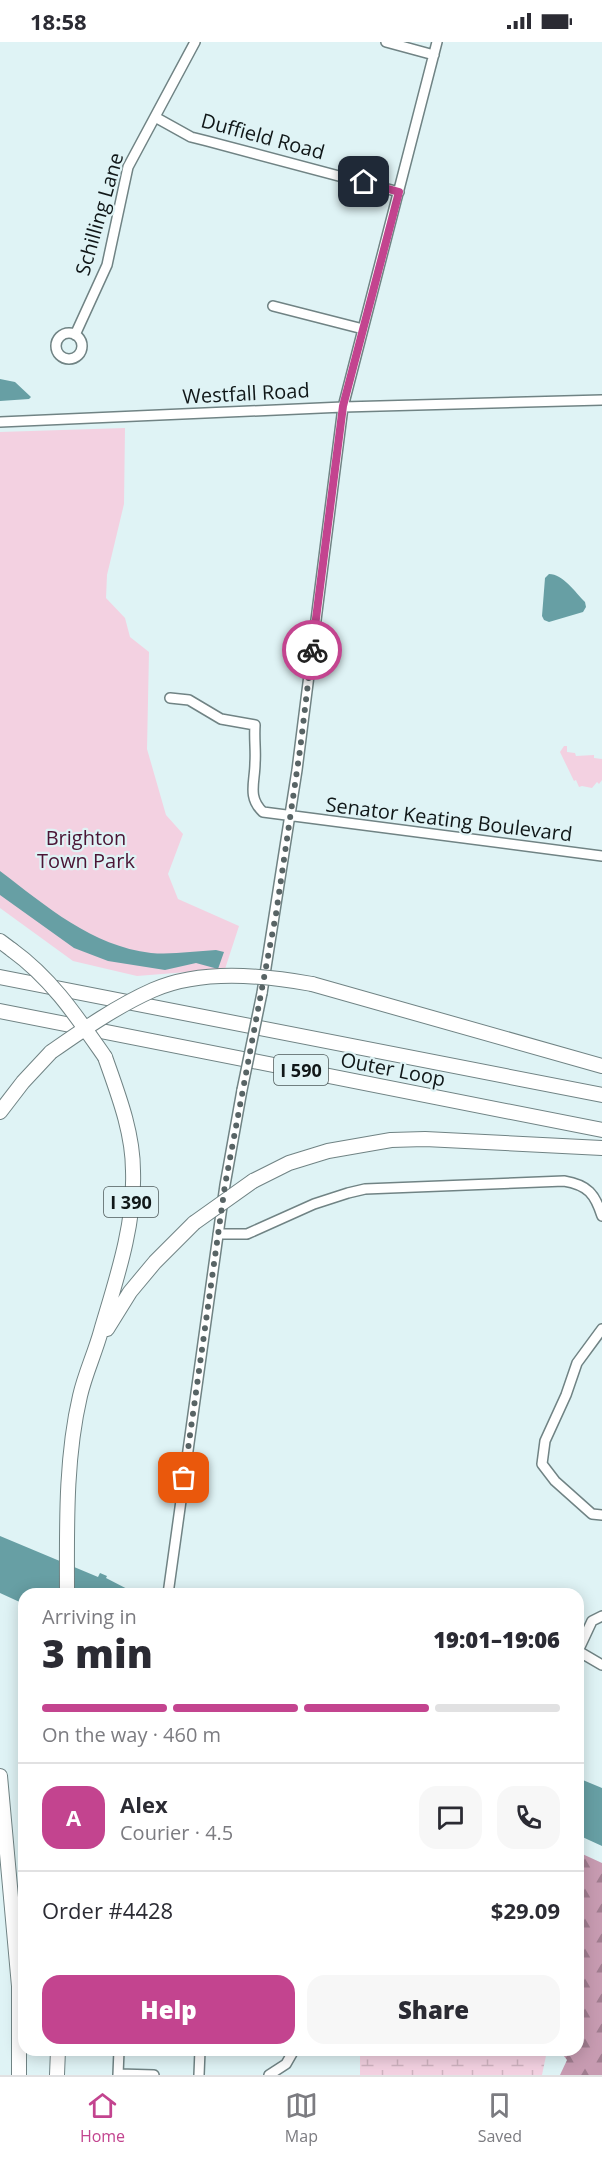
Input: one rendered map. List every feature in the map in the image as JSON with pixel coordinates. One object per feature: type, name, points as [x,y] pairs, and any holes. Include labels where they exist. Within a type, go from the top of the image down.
[{"type":"highway","name":"I 390","points":[[0,941],[30,963],[51,984],[105,1058],[127,1125],[134,1172],[128,1225],[118,1274],[80,1395],[73,1435],[67,1524],[67,1588]]},
{"type":"highway","points":[[0,1112],[23,1082],[51,1052],[105,1015],[155,989],[229,976],[273,977],[312,984],[602,1066]]},
{"type":"highway","name":"Outer Loop","points":[[0,977],[602,1095]]},
{"type":"highway","name":"Outer Loop","points":[[0,1011],[602,1130]]},
{"type":"highway","points":[[97,1346],[130,1292],[194,1222],[253,1180],[289,1163],[328,1151],[391,1140],[425,1139],[602,1148]]},
{"type":"highway","points":[[0,1776],[18,1975]]},
{"type":"highway","points":[[19,2056],[19,2075]]},
{"type":"highway","points":[[57,2075],[58,2056]]},
{"type":"street","name":"Schilling Lane","points":[[75,335],[107,265],[128,167],[195,42]]},
{"type":"street","points":[[386,42],[434,55]]},
{"type":"street","points":[[169,1588],[218,1233],[242,1090],[262,993],[291,817],[343,406],[437,42]]},
{"type":"street","name":"Duffield Road","points":[[155,117],[199,139],[399,192]]},
{"type":"street","points":[[273,306],[363,329]]},
{"type":"street","name":"Westfall Road","points":[[0,422],[343,406],[602,400]]},
{"type":"street","name":"Senator Keating Boulevard","points":[[170,698],[189,700],[226,721],[255,725],[255,763],[252,787],[254,801],[263,812],[602,856]]},
{"type":"street","points":[[218,1233],[247,1234],[314,1204],[348,1192],[365,1189],[564,1181],[578,1184],[589,1190],[597,1201],[602,1216]]},
{"type":"street","points":[[602,1329],[577,1363],[566,1395],[545,1441],[542,1464],[555,1481],[592,1514],[602,1515]]},
{"type":"street","points":[[584,1638],[592,1621],[602,1616]]},
{"type":"street","points":[[584,1654],[602,1665]]},
{"type":"street","points":[[120,2056],[118,2074],[154,2075]]},
{"type":"street","points":[[199,2075],[200,2056]]},
{"type":"street","points":[[269,2075],[286,2064],[291,2056]]},
{"type":"green space","name":"Brighton Town Park","points":[[125,428],[124,504],[107,575],[106,598],[125,618],[130,637],[149,652],[147,749],[166,815],[183,834],[168,874],[178,899],[239,926],[225,969],[137,976],[73,961],[0,908],[0,432]]},
{"type":"green space","points":[[564,746],[567,746],[567,752],[575,753],[576,756],[594,755],[594,758],[602,759],[602,780],[599,784],[597,782],[592,788],[579,787],[560,752]]},
{"type":"green space","points":[[584,1855],[602,1863],[602,2075],[560,2075],[567,2060],[564,2056],[584,2056]]},
{"type":"green space","points":[[360,2056],[546,2056],[542,2075],[360,2075]]},
{"type":"water","points":[[0,379],[15,382],[31,397],[0,401]]},
{"type":"water","points":[[549,574],[564,580],[585,602],[586,607],[583,612],[549,622],[544,620],[542,616],[545,578]]},
{"type":"water","points":[[0,871],[52,910],[89,933],[109,942],[151,953],[216,950],[224,952],[218,969],[196,963],[165,970],[108,961],[74,948],[0,895]]},
{"type":"water","points":[[0,1536],[98,1577],[100,1573],[125,1588],[18,1588],[18,1601],[0,1593]]},
{"type":"water","points":[[584,1780],[602,1788],[602,1846],[584,1838]]},
{"type":"way so far","points":[[184,1478],[234,1126],[262,993],[285,857],[312,650]]},
{"type":"route","points":[[312,650],[343,406],[399,192],[364,182]]}]
